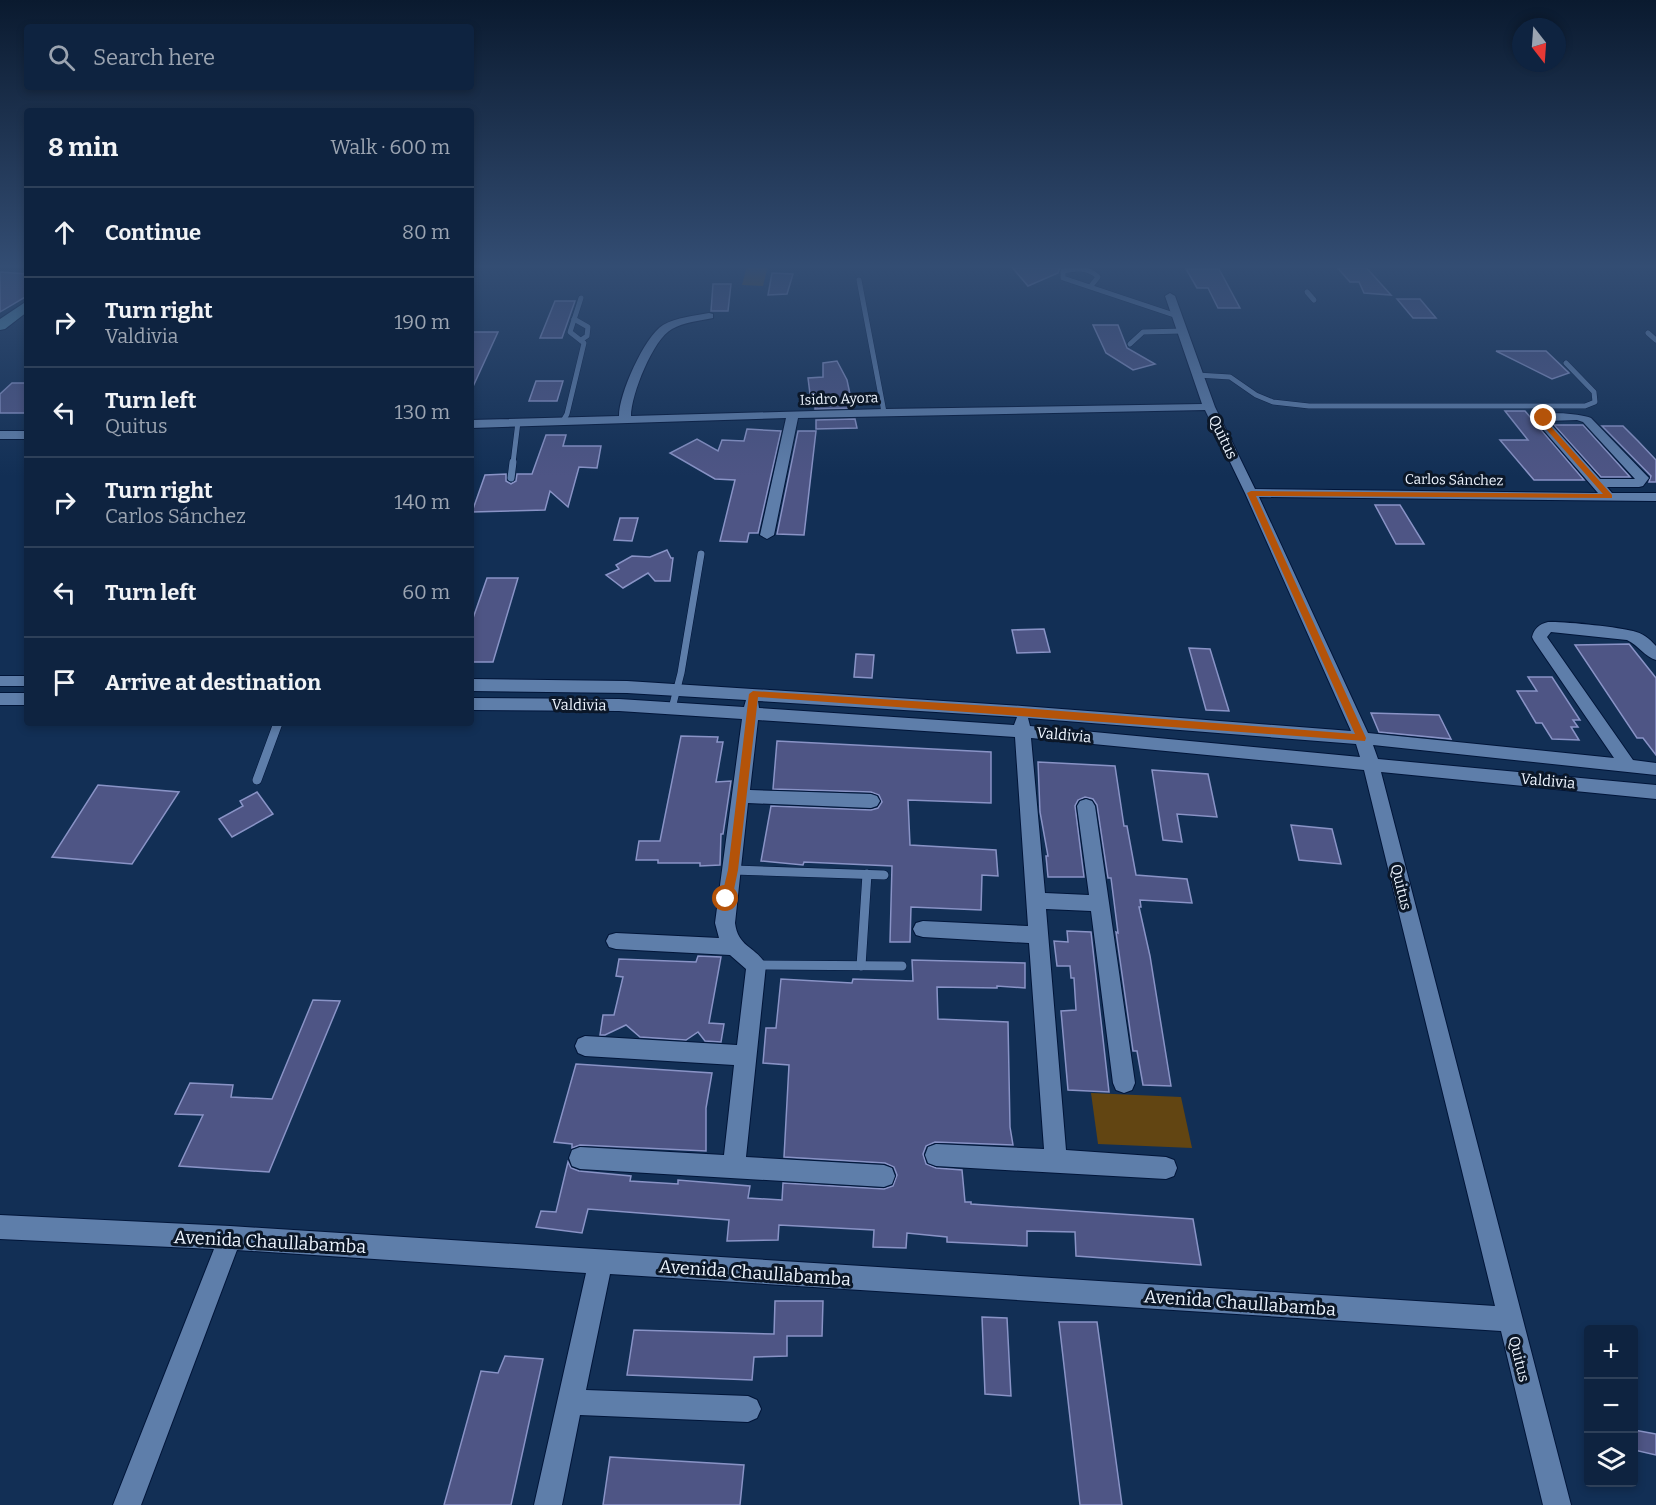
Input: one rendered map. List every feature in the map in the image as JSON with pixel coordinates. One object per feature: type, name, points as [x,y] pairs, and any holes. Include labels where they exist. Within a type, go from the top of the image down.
[{"type":"street","points":[[625,419],[625,411],[650,345],[657,335]]},
{"type":"street","name":"Quitus","points":[[1183,335],[1209,407],[1251,493],[1362,738],[1371,764],[1557,1505]]},
{"type":"street","name":"Isidro Ayora","points":[[474,424],[884,412],[1209,407]]},
{"type":"street","points":[[767,535],[793,415]]},
{"type":"street","points":[[1597,483],[1639,483],[1643,478],[1587,420],[1578,417],[1542,418],[1541,420],[1609,497]]},
{"type":"street","points":[[0,435],[24,435]]},
{"type":"street","name":"Carlos Sánchez","points":[[1251,493],[1656,497]]},
{"type":"street","points":[[1628,766],[1539,637],[1541,631],[1550,627],[1630,635],[1643,641],[1656,655]]},
{"type":"street","points":[[0,681],[24,681]]},
{"type":"street","name":"Valdivia","points":[[474,685],[627,687],[677,690],[752,703],[1022,721],[1230,729],[1362,738],[1656,769]]},
{"type":"street","points":[[0,699],[24,699]]},
{"type":"street","points":[[734,1166],[756,965],[734,947],[726,937],[725,923],[726,899],[733,870],[752,703]]},
{"type":"street","name":"Valdivia","points":[[474,704],[672,708],[752,703]]},
{"type":"street","points":[[1022,721],[1056,1161]]},
{"type":"street","name":"Valdivia","points":[[1022,721],[1234,750],[1656,792]]},
{"type":"street","points":[[1230,729],[1234,750]]},
{"type":"street","points":[[741,796],[871,801]]},
{"type":"street","points":[[1086,806],[1124,1083]]},
{"type":"street","points":[[1035,901],[1098,903]]},
{"type":"street","points":[[922,929],[1038,935]]},
{"type":"street","points":[[616,941],[734,947]]},
{"type":"street","points":[[585,1046],[747,1056]]},
{"type":"street","points":[[936,1155],[1166,1168]]},
{"type":"street","points":[[580,1158],[884,1176]]},
{"type":"street","name":"Avenida Chaullabamba","points":[[0,1227],[230,1238],[1509,1319]]},
{"type":"street","points":[[127,1505],[230,1238]]},
{"type":"street","points":[[548,1505],[600,1263]]},
{"type":"street","points":[[570,1402],[748,1409]]},
{"type":"lane","points":[[563,421],[567,414],[584,343],[574,335]]},
{"type":"lane","points":[[581,340],[587,335]]},
{"type":"lane","points":[[869,335],[884,412]]},
{"type":"lane","points":[[1131,344],[1140,335]]},
{"type":"lane","points":[[1197,375],[1230,377],[1256,395],[1273,402],[1309,406],[1585,406],[1595,402],[1594,392],[1566,363]]},
{"type":"lane","points":[[511,478],[518,422]]},
{"type":"lane","points":[[672,708],[701,554]]},
{"type":"lane","points":[[257,780],[277,726]]},
{"type":"lane","points":[[733,870],[884,875]]},
{"type":"lane","points":[[861,966],[867,874]]},
{"type":"lane","points":[[756,965],[902,966]]},
{"type":"shaded area","points":[[1091,1093],[1181,1097],[1192,1148],[1098,1144]]},
{"type":"building","points":[[474,335],[497,335],[474,384]]},
{"type":"building","points":[[541,335],[563,335],[562,338],[540,338]]},
{"type":"building","points":[[1098,335],[1122,335],[1127,348],[1155,364],[1133,370],[1106,353]]},
{"type":"building","points":[[1496,351],[1546,351],[1569,373],[1552,379]]},
{"type":"building","points":[[837,361],[847,380],[853,408],[815,409],[815,394],[810,394],[808,378],[823,377],[823,363]]},
{"type":"building","points":[[536,381],[563,381],[557,401],[529,401]]},
{"type":"building","points":[[12,383],[24,383],[24,413],[0,413],[0,394]]},
{"type":"building","points":[[1505,411],[1525,411],[1584,480],[1534,480],[1500,440],[1528,440]]},
{"type":"building","points":[[855,419],[857,428],[816,429],[816,420]]},
{"type":"building","points":[[1554,425],[1583,425],[1630,477],[1601,477]]},
{"type":"building","points":[[1602,426],[1623,426],[1638,441],[1656,460],[1656,482],[1649,482],[1651,476]]},
{"type":"building","points":[[747,429],[781,431],[758,533],[749,533],[747,542],[720,541],[735,480],[715,479],[670,453],[697,439],[718,451],[722,440],[744,441]]},
{"type":"building","points":[[798,431],[816,431],[804,535],[777,534]]},
{"type":"building","points":[[546,435],[566,435],[563,446],[601,446],[597,468],[579,467],[568,507],[550,491],[545,510],[474,512],[485,475],[506,474],[506,481],[511,484],[516,481],[517,474],[532,474]]},
{"type":"building","points":[[1375,505],[1400,505],[1424,544],[1396,544]]},
{"type":"building","points":[[620,518],[638,518],[632,541],[614,540]]},
{"type":"building","points":[[667,550],[673,558],[670,581],[655,581],[648,573],[623,588],[606,575],[619,569],[616,565],[632,556],[650,557]]},
{"type":"building","points":[[487,578],[518,578],[493,662],[474,662],[474,615]]},
{"type":"building","points":[[1044,629],[1050,652],[1017,653],[1012,630]]},
{"type":"building","points":[[1629,644],[1656,678],[1656,755],[1643,738],[1637,738],[1575,645]]},
{"type":"building","points":[[1189,648],[1210,649],[1229,711],[1206,710]]},
{"type":"building","points":[[856,654],[874,655],[872,678],[854,677]]},
{"type":"building","points":[[1528,677],[1552,677],[1580,720],[1573,720],[1578,727],[1571,727],[1579,740],[1552,739],[1542,723],[1536,723],[1517,691],[1537,691]]},
{"type":"building","points":[[1371,713],[1439,715],[1451,739],[1379,732]]},
{"type":"building","points":[[681,736],[718,737],[717,742],[723,742],[716,782],[731,781],[723,834],[721,834],[720,865],[700,866],[700,863],[658,863],[658,860],[636,860],[639,841],[660,841]]},
{"type":"building","points":[[777,741],[991,752],[991,803],[908,800],[910,845],[996,850],[998,876],[982,875],[981,910],[911,907],[910,942],[890,942],[892,866],[804,862],[803,865],[761,861],[771,806],[871,810],[878,808],[882,802],[879,795],[871,792],[773,789]]},
{"type":"building","points":[[1038,762],[1115,766],[1124,826],[1127,826],[1136,875],[1187,879],[1192,903],[1140,900],[1141,907],[1139,907],[1150,956],[1171,1086],[1143,1085],[1137,1051],[1133,1051],[1116,932],[1118,933],[1111,878],[1108,878],[1097,805],[1093,799],[1085,797],[1078,800],[1075,806],[1084,877],[1048,877],[1046,856],[1048,856],[1040,812]]},
{"type":"building","points":[[1152,770],[1208,774],[1217,817],[1177,814],[1182,842],[1163,840]]},
{"type":"building","points":[[98,785],[179,792],[132,864],[52,857]]},
{"type":"building","points":[[257,792],[273,814],[232,837],[219,819],[243,806],[240,801]]},
{"type":"building","points":[[1291,825],[1332,829],[1341,864],[1299,860]]},
{"type":"building","points":[[1067,931],[1091,932],[1109,1092],[1068,1090],[1061,1011],[1076,1010],[1074,978],[1071,978],[1070,966],[1057,966],[1054,941],[1068,942]]},
{"type":"building","points":[[698,956],[721,957],[709,1023],[724,1024],[721,1042],[705,1041],[698,1032],[686,1040],[640,1037],[626,1025],[600,1035],[603,1015],[614,1015],[623,977],[616,976],[619,959],[696,962]]},
{"type":"building","points":[[912,960],[1025,963],[1025,988],[937,987],[938,1019],[1008,1022],[1010,1127],[1013,1145],[935,1142],[926,1146],[923,1154],[926,1164],[936,1168],[962,1170],[965,1202],[971,1202],[971,1204],[1193,1219],[1201,1265],[1076,1256],[1075,1232],[1027,1231],[1027,1246],[947,1242],[947,1237],[907,1233],[906,1248],[873,1247],[874,1230],[779,1225],[778,1240],[727,1241],[729,1220],[588,1209],[582,1233],[536,1227],[541,1211],[556,1212],[568,1162],[571,1168],[579,1171],[631,1176],[630,1181],[678,1184],[678,1180],[750,1186],[748,1198],[782,1200],[783,1183],[884,1189],[893,1186],[897,1175],[894,1167],[885,1163],[784,1157],[789,1065],[763,1063],[766,1028],[776,1028],[781,979],[852,983],[853,979],[913,981]]},
{"type":"building","points":[[313,1000],[340,1001],[269,1172],[179,1166],[203,1115],[175,1114],[190,1083],[233,1085],[231,1097],[272,1099]]},
{"type":"building","points":[[576,1064],[712,1073],[706,1108],[706,1151],[580,1145],[572,1148],[572,1144],[554,1142]]},
{"type":"building","points":[[775,1301],[823,1301],[822,1336],[787,1336],[787,1356],[754,1357],[752,1380],[627,1375],[634,1330],[774,1334]]},
{"type":"building","points":[[982,1317],[1007,1318],[1011,1396],[985,1394]]},
{"type":"building","points":[[1059,1322],[1097,1322],[1122,1505],[1080,1505]]},
{"type":"building","points":[[505,1356],[543,1359],[511,1505],[444,1505],[481,1371],[498,1373]]},
{"type":"building","points":[[1638,1431],[1656,1434],[1656,1455],[1638,1451]]},
{"type":"building","points":[[610,1457],[744,1465],[740,1505],[603,1505]]},
{"type":"route","points":[[726,899],[733,870],[753,694],[1362,738],[1251,493],[1609,497],[1541,420],[1544,418]]}]
